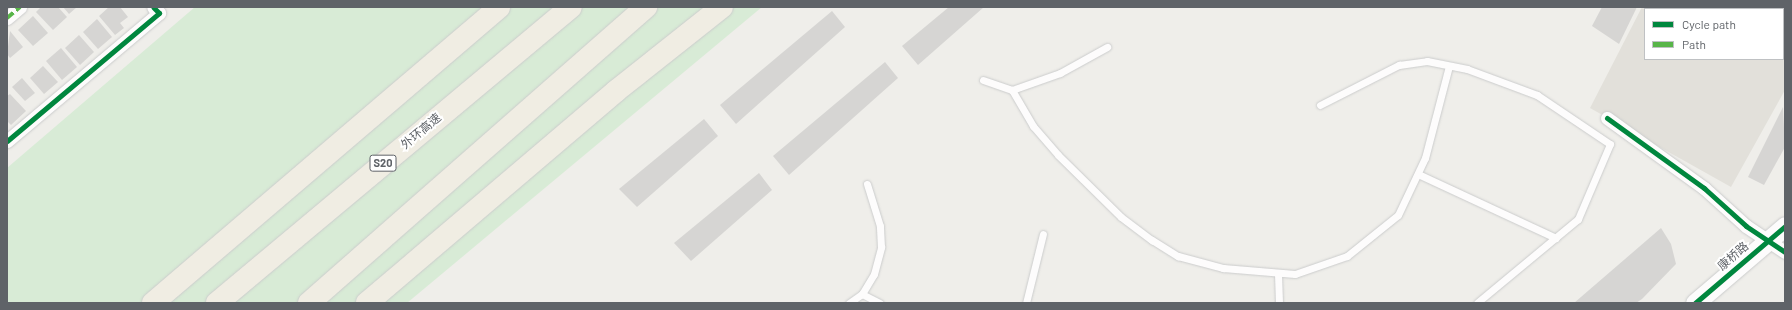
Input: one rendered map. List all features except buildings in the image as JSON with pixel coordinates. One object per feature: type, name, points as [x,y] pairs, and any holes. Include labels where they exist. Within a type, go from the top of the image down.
[{"type":"highway","points":[[153,303],[499,7]]},
{"type":"highway","name":"外环高速","points":[[217,303],[571,7]]},
{"type":"highway","points":[[309,303],[646,7]]},
{"type":"highway","points":[[367,303],[599,105],[722,7]]},
{"type":"main road","name":"康桥路","points":[[1695,303],[1785,226]]},
{"type":"street","points":[[7,18],[20,7]]},
{"type":"street","points":[[8,139],[156,10]]},
{"type":"street","points":[[1607,118],[1785,252]]},
{"type":"lane","points":[[983,80],[1012,90],[1060,73],[1107,48]]},
{"type":"lane","points":[[1320,105],[1399,65],[1427,61],[1496,78],[1537,95],[1610,144],[1578,219],[1477,303]]},
{"type":"lane","points":[[1012,90],[1033,126],[1058,155],[1121,217],[1152,240],[1178,256],[1223,268],[1278,274],[1302,272],[1347,256],[1398,214],[1418,174],[1449,66]]},
{"type":"lane","points":[[1418,174],[1556,238]]},
{"type":"lane","points":[[849,303],[862,294],[874,274],[881,247],[880,226],[867,184]]},
{"type":"lane","points":[[1026,303],[1044,234]]},
{"type":"lane","points":[[1278,274],[1279,303]]},
{"type":"lane","points":[[862,294],[880,303]]},
{"type":"shaded area","points":[[1642,7],[1785,7],[1785,90],[1731,187],[1590,108]]},
{"type":"green space","points":[[195,7],[762,7],[407,303],[7,303],[7,168]]},
{"type":"marked path","points":[[7,18],[20,7]]},
{"type":"cycle path","points":[[7,141],[159,13],[153,7]]},
{"type":"cycle path","points":[[1607,118],[1704,188],[1746,226],[1785,252]]},
{"type":"cycle path","points":[[1695,303],[1785,226]]}]
